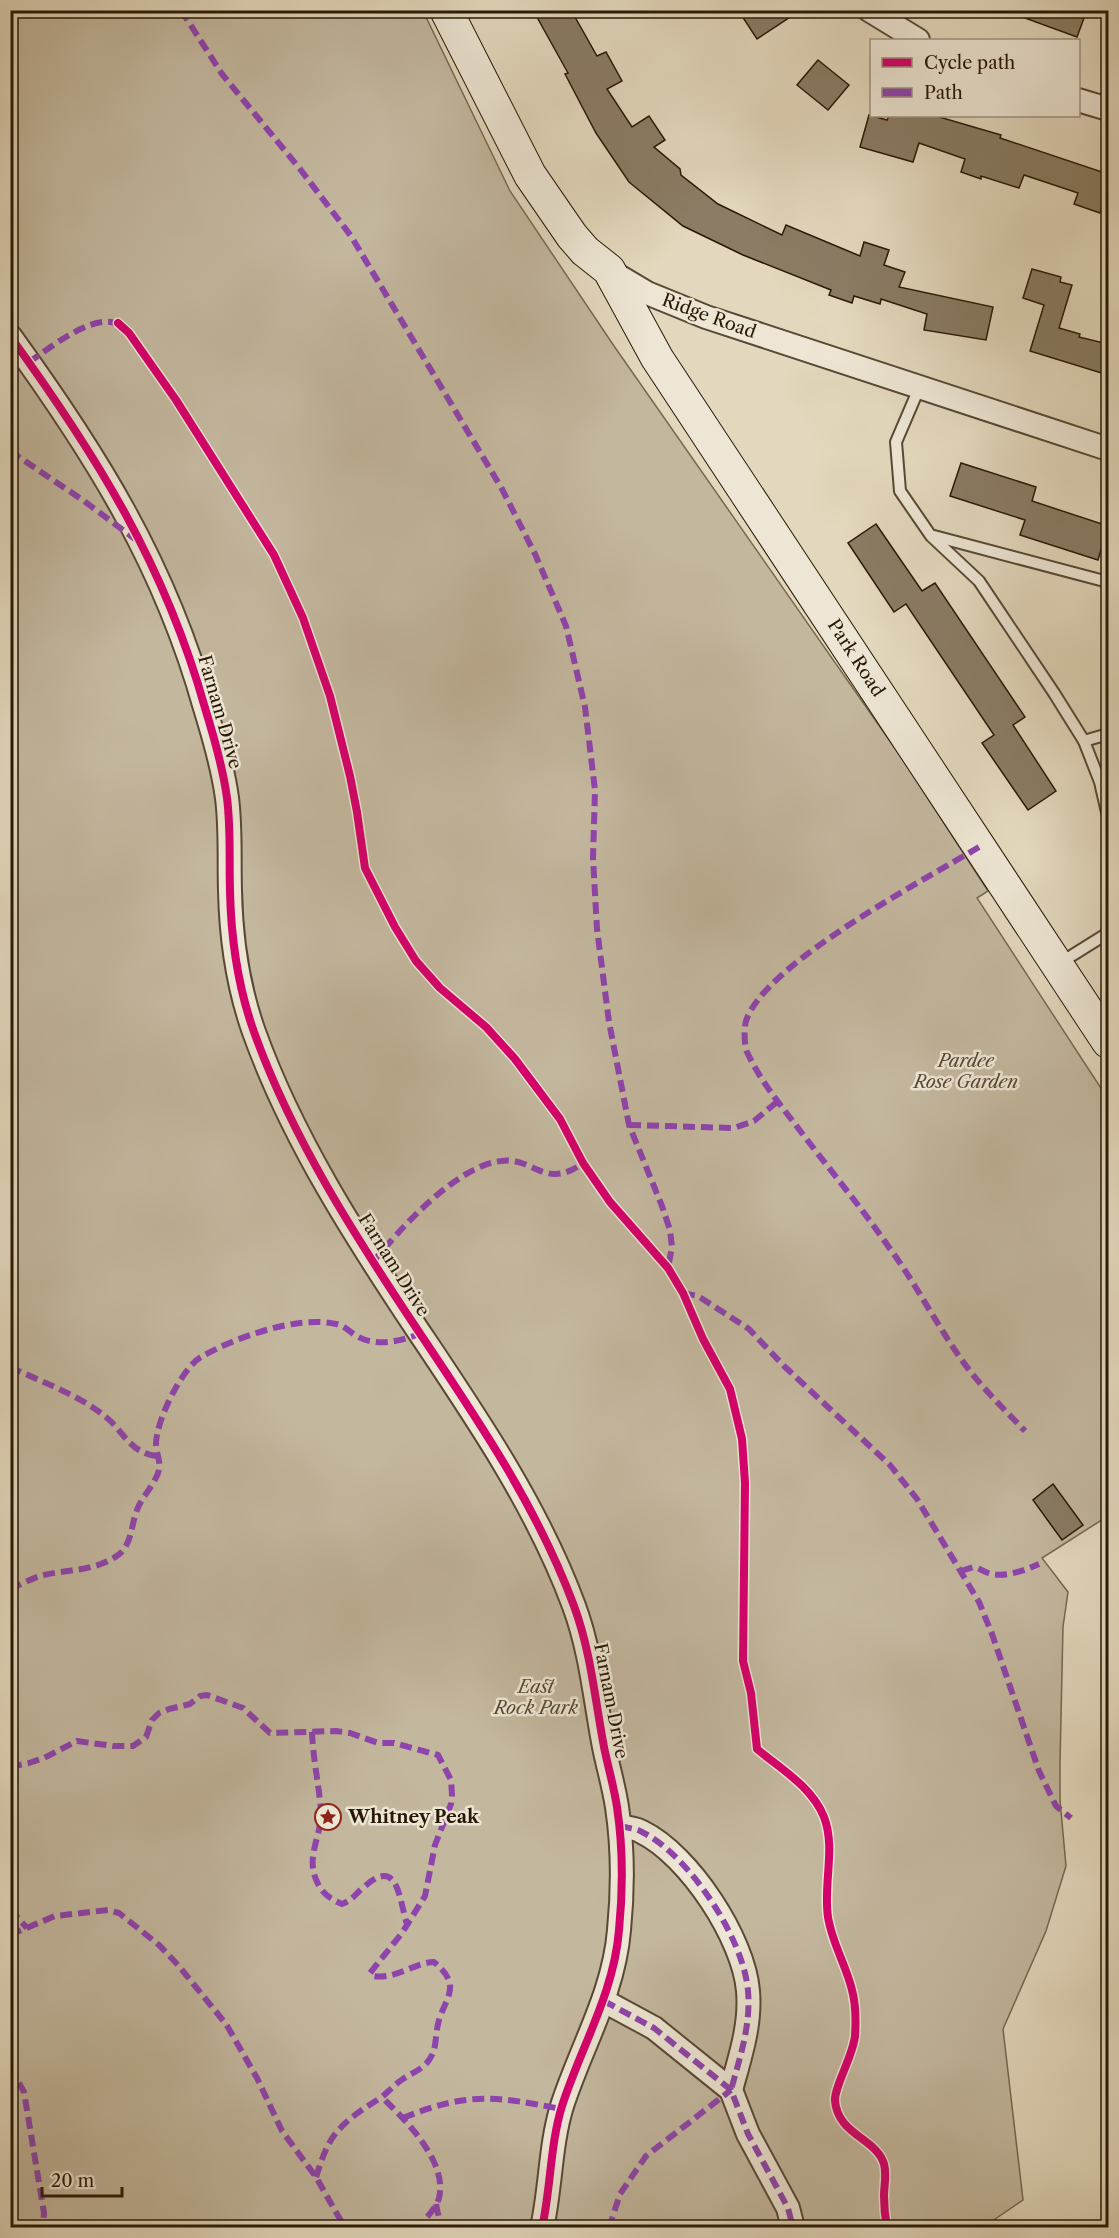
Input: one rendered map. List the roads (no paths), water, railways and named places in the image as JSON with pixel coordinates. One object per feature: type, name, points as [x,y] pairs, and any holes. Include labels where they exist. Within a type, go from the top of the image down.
[{"type":"main road","name":"Ridge Road","points":[[446,10],[530,175],[572,236],[585,251],[609,270]]},
{"type":"main road","name":"Park Road","points":[[609,270],[657,358],[1108,1042]]},
{"type":"street","points":[[869,10],[916,39]]},
{"type":"street","points":[[1080,101],[1108,109]]},
{"type":"street","name":"Ridge Road","points":[[609,270],[647,293],[706,317],[1108,448]]},
{"type":"street","name":"Farnam Drive","points":[[10,336],[63,410],[109,482],[140,538],[160,582],[199,687],[223,775],[229,823],[230,903],[242,993],[259,1046],[278,1092],[321,1174],[373,1262],[503,1460],[533,1515],[564,1581],[584,1639],[620,1826],[620,1927],[615,1962],[604,2001],[569,2084],[557,2124],[542,2228]]},
{"type":"street","points":[[620,1826],[641,1831],[675,1856],[691,1873],[717,1912],[739,1956],[745,1973],[748,2015],[745,2039],[731,2090]]},
{"type":"street","points":[[604,2001],[654,2028],[731,2090],[748,2134],[788,2208],[793,2228]]},
{"type":"lane","points":[[920,386],[896,442],[900,491],[931,536],[979,581],[1084,741],[1100,782],[1108,817]]},
{"type":"lane","points":[[931,536],[1108,582]]},
{"type":"lane","points":[[1084,741],[1108,734]]},
{"type":"lane","points":[[1058,964],[1108,933]]},
{"type":"place","name":"Whitney Peak","points":[[328,1817]]},
{"type":"park label","name":"Pardee Rose Garden","points":[[966,1071]]},
{"type":"park label","name":"East Rock Park","points":[[536,1697]]}]
